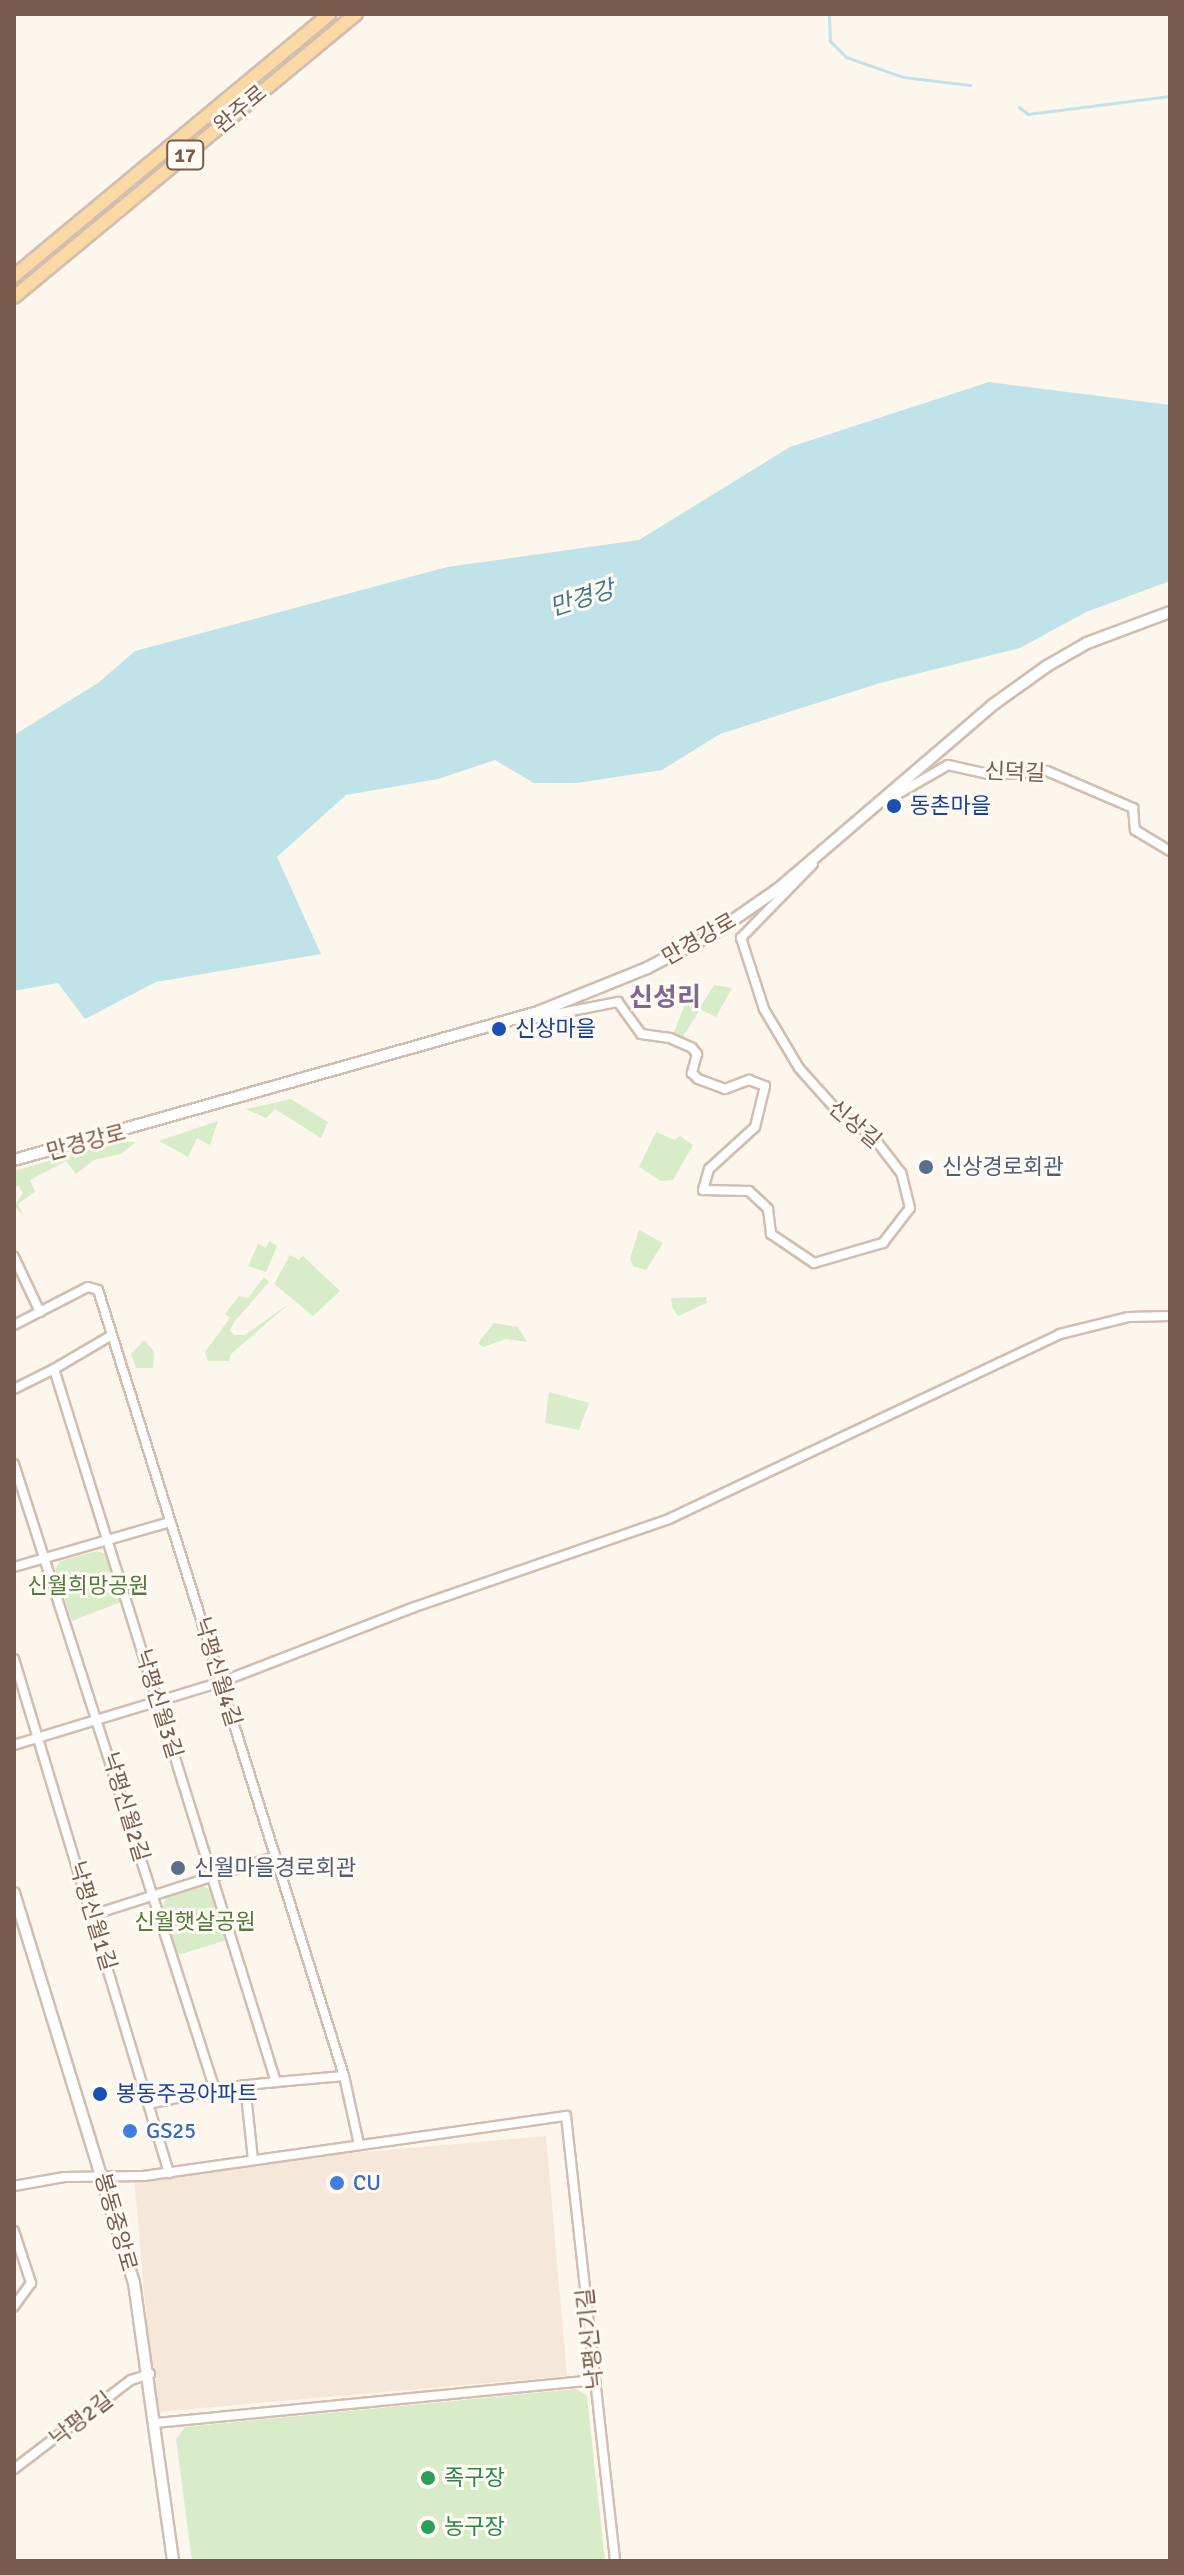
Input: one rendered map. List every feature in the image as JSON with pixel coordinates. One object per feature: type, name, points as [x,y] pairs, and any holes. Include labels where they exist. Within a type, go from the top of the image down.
[{"type":"main road","name":"완주로","points":[[14,276],[330,14]]},
{"type":"main road","name":"완주로","points":[[14,297],[356,14]]},
{"type":"street","name":"만경강로","points":[[14,1160],[500,1023],[591,992],[670,957],[732,921],[825,852],[994,704],[1047,666],[1087,643],[1170,612]]},
{"type":"street","name":"신덕길","points":[[883,803],[948,765],[992,775],[1047,771],[1133,808],[1135,830],[1170,851]]},
{"type":"street","name":"신상길","points":[[500,1023],[618,1002],[641,1034],[670,1038],[692,1048],[697,1054],[692,1073],[698,1079],[725,1089],[740,1081],[759,1082],[765,1086],[755,1127],[709,1169],[703,1190],[749,1191],[768,1209],[771,1234],[814,1263],[883,1243],[910,1208],[901,1173],[871,1134],[842,1116],[799,1068],[764,1009],[741,938],[825,852]]},
{"type":"street","points":[[14,1257],[40,1312]]},
{"type":"street","name":"낙평신월4길","points":[[14,1325],[94,1287],[112,1335],[344,2076],[359,2144]]},
{"type":"street","points":[[14,1745],[221,1682],[696,1508],[1036,1343],[1107,1321],[1170,1316]]},
{"type":"street","points":[[14,1389],[112,1335]]},
{"type":"street","name":"낙평신월3길","points":[[54,1369],[276,2082]]},
{"type":"street","name":"낙평신월2길","points":[[14,1464],[99,1719],[215,2090]]},
{"type":"street","points":[[14,1567],[170,1522]]},
{"type":"street","name":"낙평신월1길","points":[[14,1659],[152,2103],[169,2173]]},
{"type":"street","points":[[92,1915],[274,1857]]},
{"type":"street","name":"봉동중앙로","points":[[14,1893],[134,2283],[151,2373],[173,2561]]},
{"type":"street","points":[[152,2103],[245,2085],[344,2076]]},
{"type":"street","points":[[245,2085],[253,2160]]},
{"type":"street","name":"낙평신기길","points":[[359,2144],[566,2116],[615,2561]]},
{"type":"street","points":[[14,2186],[102,2175],[169,2173],[359,2144]]},
{"type":"street","points":[[14,2231],[31,2283],[14,2306]]},
{"type":"street","name":"낙평2길","points":[[14,2469],[131,2380],[151,2373]]},
{"type":"street","points":[[156,2423],[594,2380]]},
{"type":"shaded area","points":[[546,2136],[567,2376],[155,2412],[134,2172]]},
{"type":"green space","points":[[714,985],[732,988],[716,1017],[699,1009]]},
{"type":"green space","points":[[685,1004],[699,1011],[682,1038],[673,1035]]},
{"type":"green space","points":[[291,1099],[328,1122],[321,1138],[275,1109],[266,1118],[246,1109]]},
{"type":"green space","points":[[218,1121],[210,1145],[197,1138],[188,1157],[159,1141]]},
{"type":"green space","points":[[656,1132],[675,1140],[680,1136],[693,1145],[673,1180],[661,1181],[639,1167]]},
{"type":"green space","points":[[118,1141],[136,1142],[121,1154],[94,1160],[76,1174],[66,1161],[30,1180],[35,1192],[18,1204],[24,1216],[14,1206],[23,1193],[19,1186],[14,1187],[14,1171]]},
{"type":"green space","points":[[639,1230],[663,1243],[646,1270],[633,1266],[630,1258]]},
{"type":"green space","points":[[269,1241],[277,1246],[266,1272],[248,1266],[258,1244],[266,1248]]},
{"type":"green space","points":[[290,1255],[299,1260],[303,1256],[340,1291],[313,1316],[274,1284]]},
{"type":"green space","points":[[264,1277],[269,1282],[235,1321],[230,1330],[234,1335],[245,1335],[290,1303],[231,1354],[229,1361],[208,1361],[205,1352],[230,1318],[225,1314],[239,1296],[248,1298]]},
{"type":"green space","points":[[706,1297],[707,1303],[678,1316],[672,1307],[671,1298]]},
{"type":"green space","points":[[494,1323],[518,1327],[527,1342],[506,1339],[483,1347],[478,1343]]},
{"type":"green space","points":[[144,1340],[154,1351],[153,1368],[136,1368],[131,1354]]},
{"type":"green space","points":[[549,1392],[589,1403],[579,1430],[545,1423]]},
{"type":"green space","name":"신월희망공원","points":[[97,1551],[106,1554],[121,1602],[72,1621],[55,1570],[60,1561]]},
{"type":"green space","name":"신월햇살공원","points":[[202,1886],[211,1890],[227,1940],[178,1955],[163,1905],[166,1898]]},
{"type":"green space","points":[[576,2389],[587,2396],[605,2561],[192,2561],[176,2439],[185,2427]]},
{"type":"water","name":"만경강","points":[[989,382],[1170,405],[1170,581],[1086,612],[1020,648],[880,683],[720,734],[662,770],[577,783],[534,783],[495,760],[438,779],[346,795],[277,857],[321,954],[156,982],[85,1019],[58,983],[14,991],[14,735],[98,683],[135,651],[447,567],[639,540],[790,447]]},
{"type":"waterway","points":[[829,14],[830,41],[846,57],[903,77],[971,85]]},
{"type":"waterway","points":[[1019,107],[1028,114],[1170,96]]},
{"type":"place","name":"동촌마을","points":[[894,806]]},
{"type":"place","name":"신상마을","points":[[499,1029]]},
{"type":"place","name":"신상경로회관","points":[[926,1167]]},
{"type":"place","name":"신월마을경로회관","points":[[178,1868]]},
{"type":"place","name":"봉동주공아파트","points":[[100,2094]]},
{"type":"place","name":"GS25","points":[[130,2131]]},
{"type":"place","name":"CU","points":[[337,2183]]},
{"type":"place","name":"족구장","points":[[428,2478]]},
{"type":"place","name":"농구장","points":[[428,2527]]},
{"type":"district","name":"신성리","points":[[665,999]]}]
